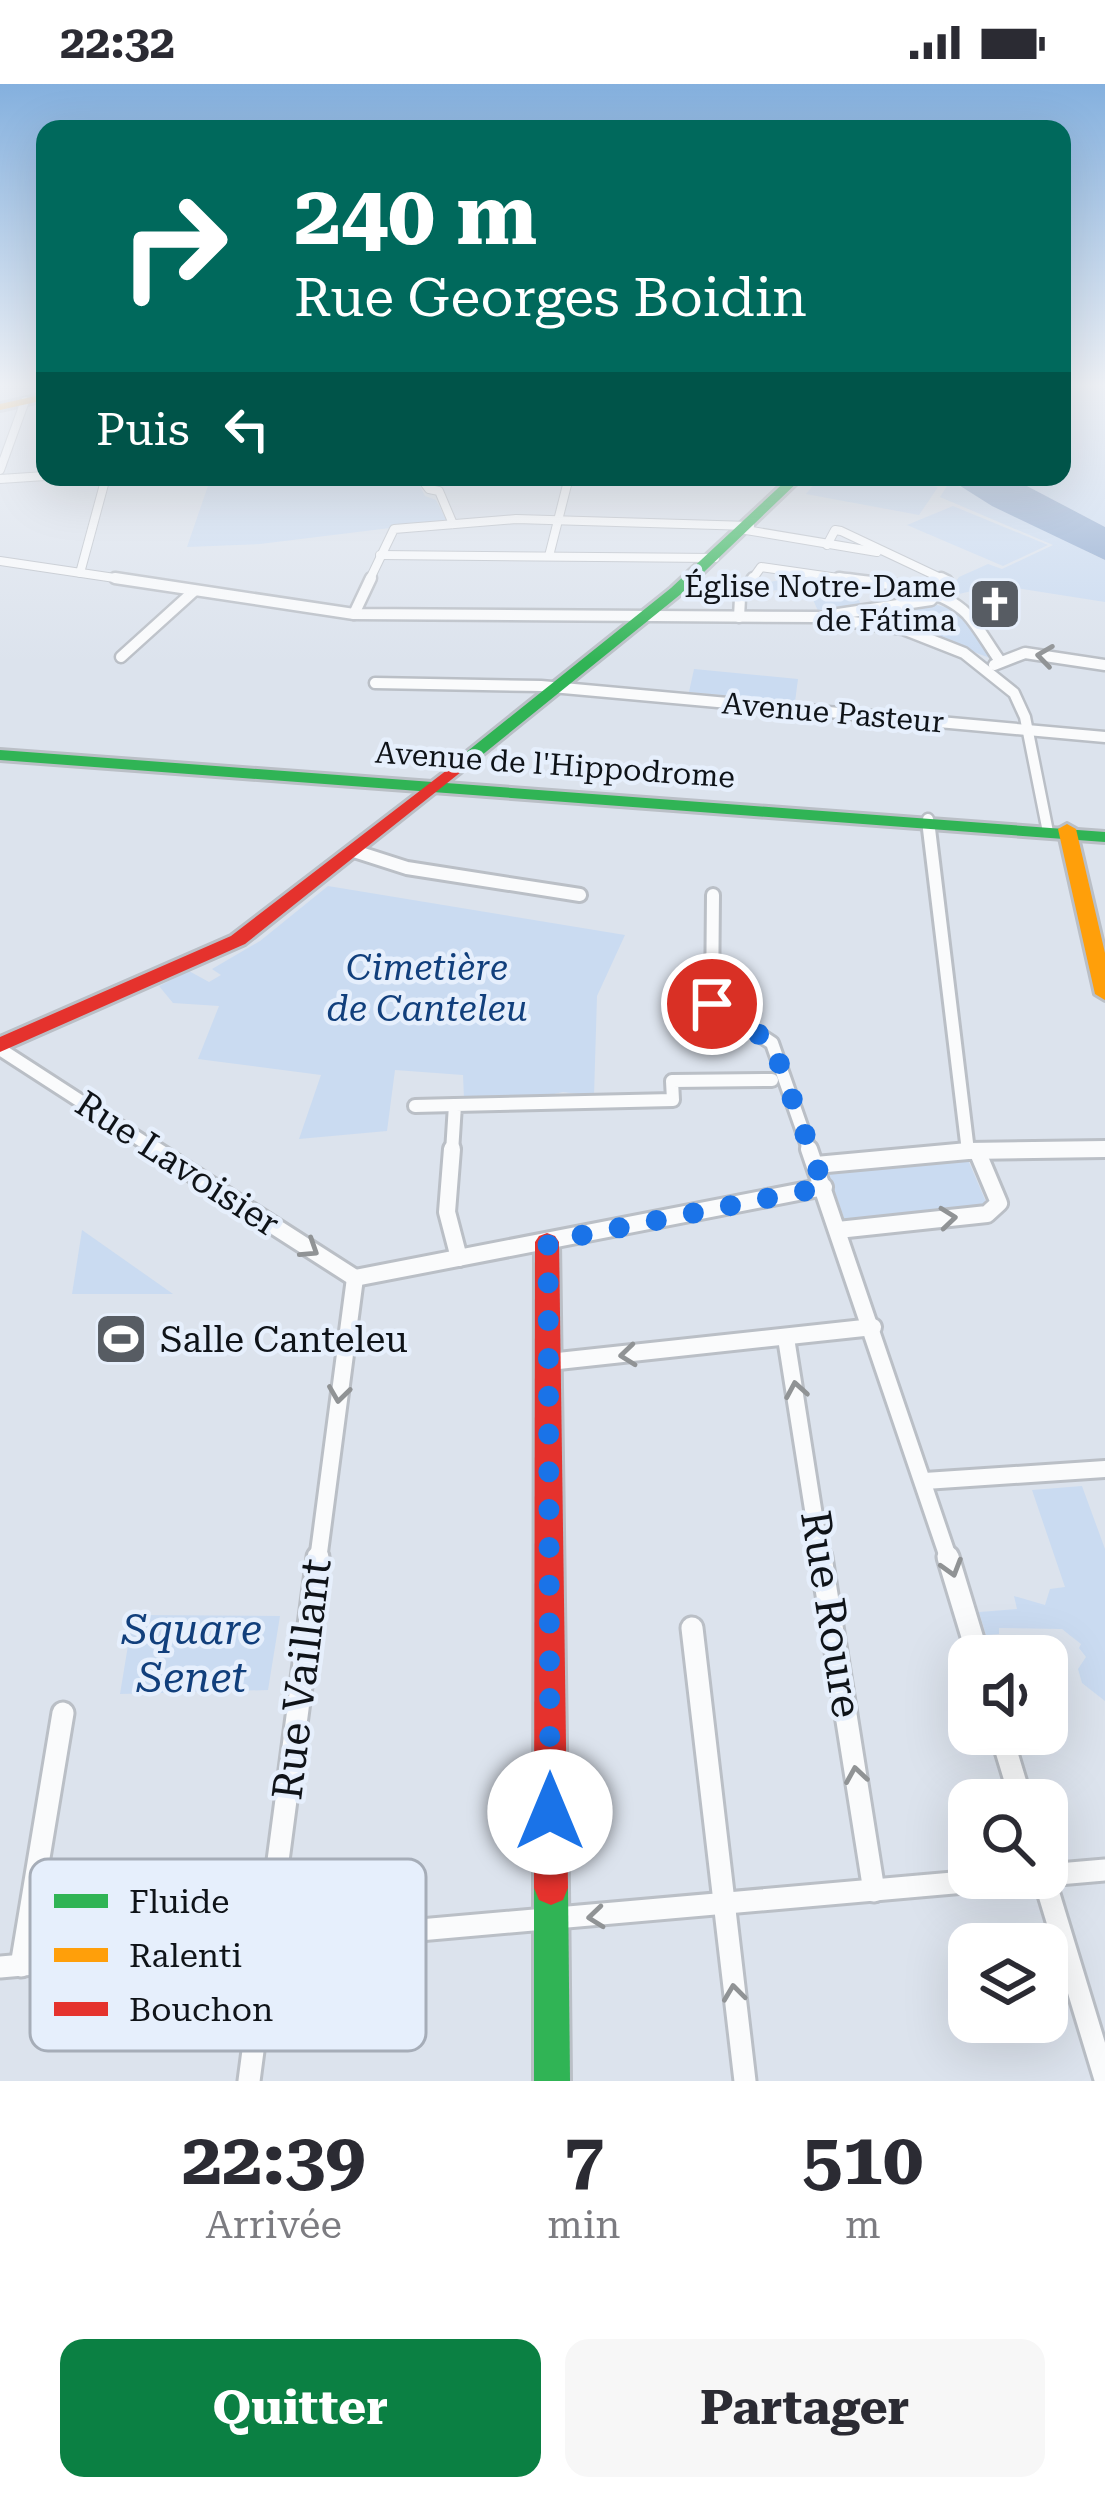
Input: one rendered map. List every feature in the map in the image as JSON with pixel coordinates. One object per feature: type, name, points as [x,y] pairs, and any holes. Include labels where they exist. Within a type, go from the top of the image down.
[{"type":"street","points":[[80,573],[104,486]]},
{"type":"street","points":[[426,486],[440,491],[453,524]]},
{"type":"street","points":[[549,556],[567,486]]},
{"type":"street","points":[[0,1047],[232,944],[649,616],[788,486]]},
{"type":"street","points":[[354,614],[389,532],[522,519],[748,528],[827,545],[886,550],[944,577],[946,583],[938,596],[843,612],[835,618]]},
{"type":"street","points":[[380,555],[715,558]]},
{"type":"street","points":[[0,561],[354,614],[835,618],[918,634],[988,668],[1017,698],[1105,994]]},
{"type":"street","points":[[739,617],[740,598],[761,567],[938,596],[966,613],[1000,661]]},
{"type":"street","points":[[121,657],[194,591]]},
{"type":"street","points":[[988,668],[1025,653],[1105,665]]},
{"type":"street","name":"Avenue Pasteur","points":[[375,683],[560,688],[1105,737]]},
{"type":"street","name":"Avenue de l'Hippodrome","points":[[0,753],[1105,834]]},
{"type":"street","points":[[838,1230],[987,1214],[999,1203],[973,1152],[929,821]]},
{"type":"street","points":[[354,851],[407,868],[580,896]]},
{"type":"street","points":[[713,895],[712,1004],[772,1043],[925,1481],[972,1635]]},
{"type":"street","name":"Rue Lavoisier","points":[[0,1047],[355,1278]]},
{"type":"street","points":[[415,1106],[673,1100],[672,1081],[772,1080]]},
{"type":"street","points":[[455,1105],[447,1212],[459,1258]]},
{"type":"street","points":[[816,1166],[973,1152],[1105,1149]]},
{"type":"street","points":[[355,1278],[824,1187]]},
{"type":"street","points":[[548,1242],[552,2081]]},
{"type":"street","name":"Rue Vaillant","points":[[278,1859],[355,1278]]},
{"type":"street","points":[[549,1362],[872,1328]]},
{"type":"street","name":"Rue Roure","points":[[786,1338],[874,1891]]},
{"type":"street","points":[[925,1481],[1105,1469]]},
{"type":"street","points":[[692,1628],[745,2081]]},
{"type":"street","points":[[32,1859],[63,1713]]},
{"type":"street","points":[[1068,1874],[1105,1870]]},
{"type":"street","points":[[10,1966],[30,1871]]},
{"type":"street","points":[[426,1932],[948,1884]]},
{"type":"street","points":[[1053,1899],[1105,2079]]},
{"type":"street","name":"Rue Vaillant","points":[[249,2081],[253,2051]]},
{"type":"green space","points":[[1071,477],[1105,477],[1105,527],[1027,486],[1071,486]]},
{"type":"green space","points":[[208,486],[420,486],[425,496],[436,500],[447,521],[260,544],[187,547]]},
{"type":"green space","points":[[813,486],[938,487],[919,515],[806,494]]},
{"type":"green space","points":[[947,486],[958,486],[1105,560],[1105,602],[997,585],[959,594],[952,587],[959,577],[988,564],[1002,569],[1053,545],[940,497]]},
{"type":"green space","points":[[953,506],[1048,545],[1003,566],[907,525]]},
{"type":"green space","points":[[799,577],[873,584],[850,586],[863,607],[818,611],[808,588],[751,592],[757,584]]},
{"type":"green space","points":[[930,603],[962,612],[990,658],[904,626],[845,616]]},
{"type":"green space","points":[[694,669],[798,679],[795,702],[689,692]]},
{"type":"green space","name":"Cimetière de Canteleu","points":[[328,886],[625,935],[597,996],[594,1096],[563,1092],[531,1099],[498,1095],[464,1099],[463,1075],[395,1070],[387,1131],[299,1139],[321,1075],[198,1059],[219,1006],[173,1003],[159,986],[189,971],[209,982],[221,975],[212,969],[260,941]]},
{"type":"green space","points":[[968,1160],[984,1207],[851,1221],[844,1218],[829,1175],[834,1170]]},
{"type":"green space","points":[[82,1230],[173,1294],[72,1294]]},
{"type":"green space","points":[[1082,1486],[1105,1549],[1105,1701],[1082,1683],[1078,1669],[1086,1657],[1081,1644],[1062,1629],[999,1628],[999,1634],[986,1635],[979,1612],[1017,1609],[1014,1596],[1045,1605],[1050,1589],[1065,1587],[1032,1490]]},
{"type":"green space","name":"Square Senet","points":[[133,1615],[280,1616],[268,1690],[120,1694]]},
{"type":"water","points":[[960,486],[1027,486],[1105,527],[1105,560]]},
{"type":"traffic: fast","points":[[460,765],[676,591],[788,486]]},
{"type":"traffic: fast","points":[[0,755],[1105,837]]},
{"type":"traffic: fast","points":[[551,1888],[552,2081]]},
{"type":"traffic: slow","points":[[1067,829],[1105,994]]},
{"type":"traffic: jam","points":[[0,1045],[238,940],[460,765]]},
{"type":"traffic: jam","points":[[547,1242],[551,1888]]},
{"type":"place","name":"Église Notre-Dame de Fátima","points":[[995,604]]},
{"type":"place","name":"Salle Canteleu","points":[[121,1339]]},
{"type":"route","points":[[550,1812],[548,1242],[824,1187],[772,1043],[712,1004]]}]
